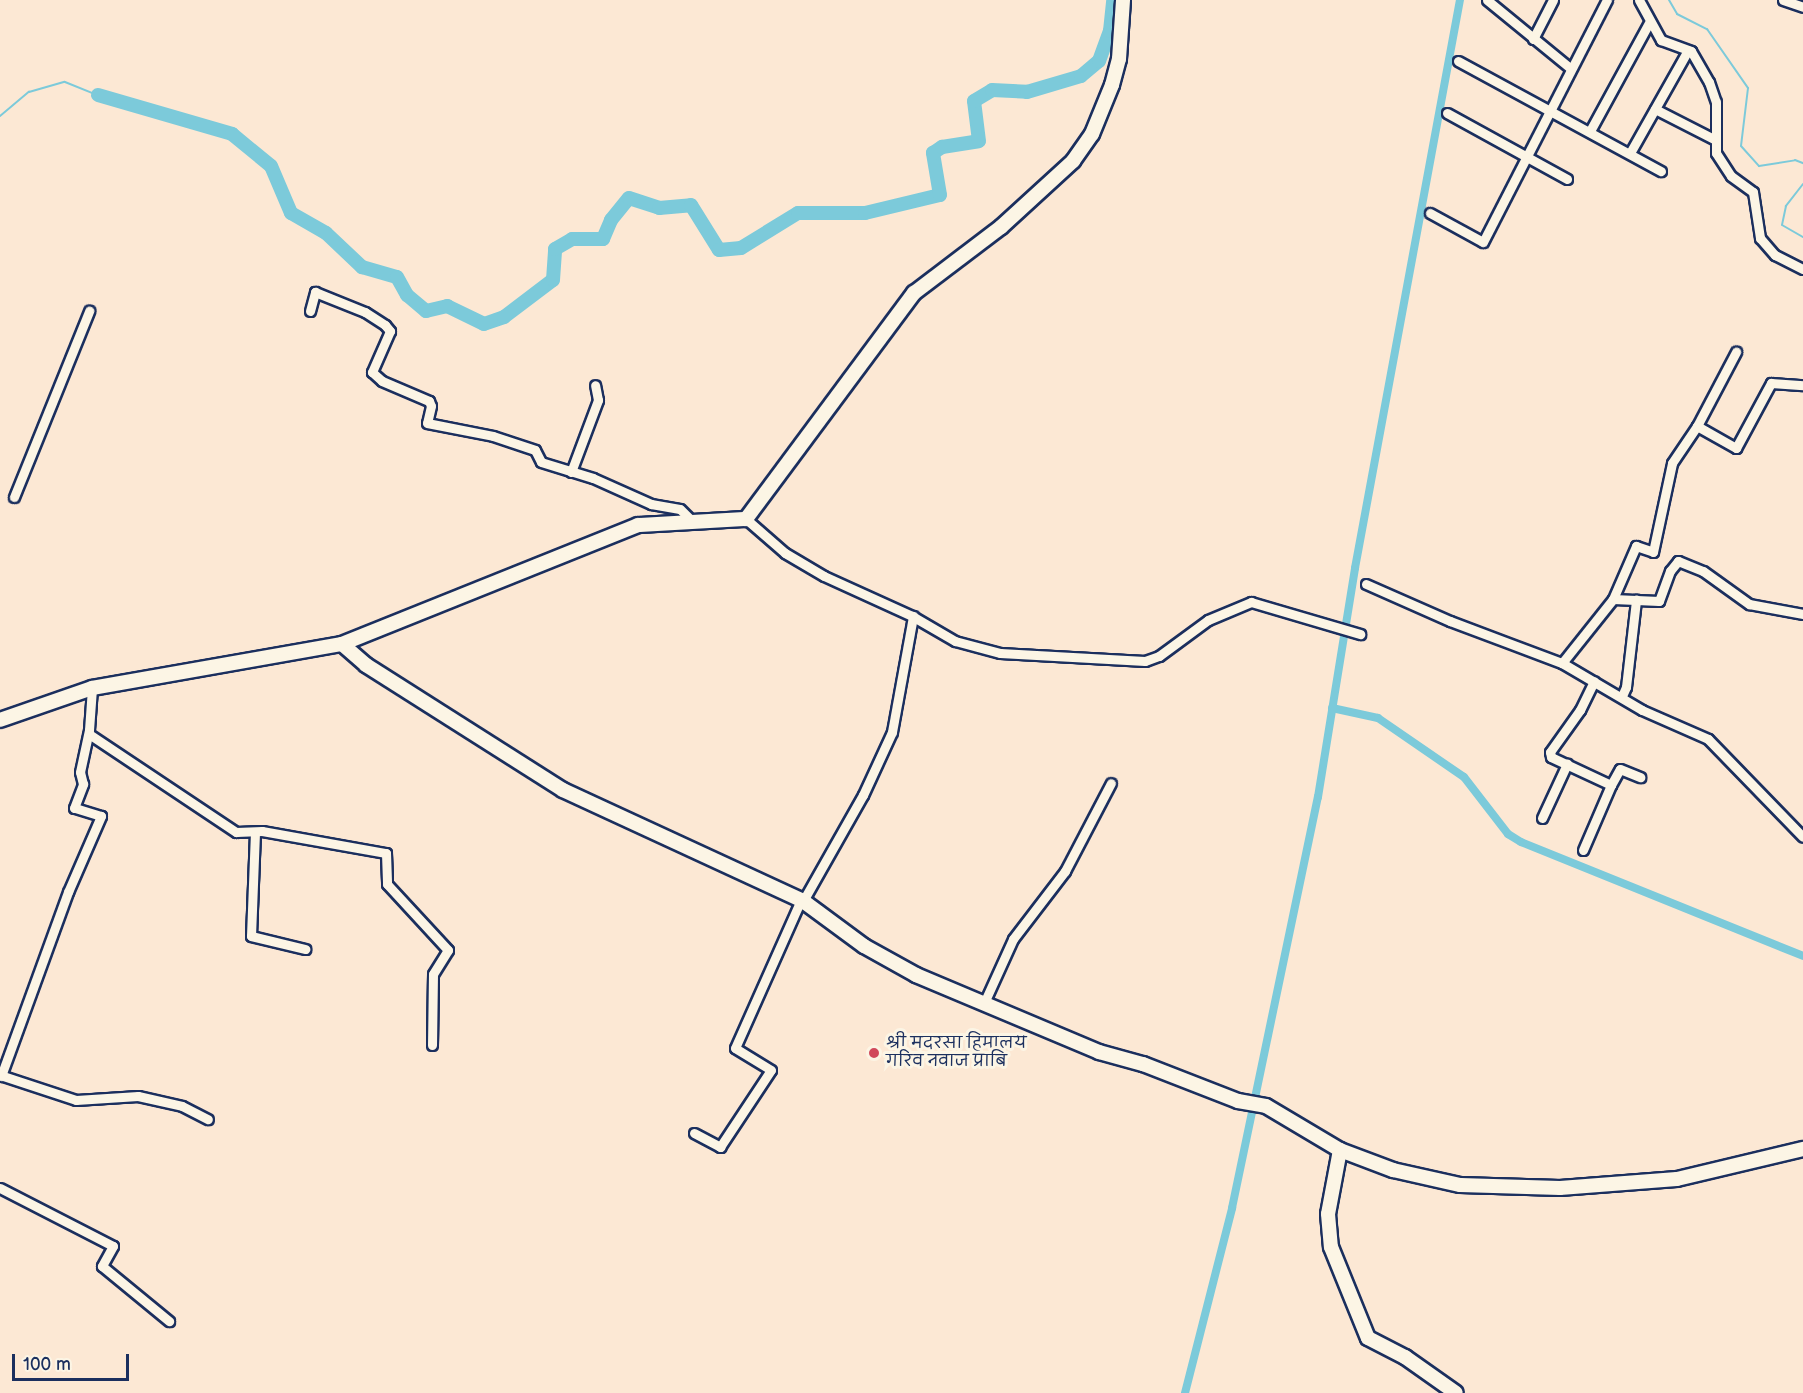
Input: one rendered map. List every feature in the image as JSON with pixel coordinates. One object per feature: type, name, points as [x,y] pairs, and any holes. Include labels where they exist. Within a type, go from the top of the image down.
[{"type":"street","points":[[746,519],[914,293],[1001,228],[1073,161],[1092,134],[1112,85],[1119,59],[1123,0]]},
{"type":"street","points":[[1487,0],[1569,67]]},
{"type":"street","points":[[1533,39],[1553,0]]},
{"type":"street","points":[[1430,213],[1482,242],[1569,67],[1606,0]]},
{"type":"street","points":[[1639,0],[1649,23],[1661,40],[1688,50],[1701,66],[1716,102],[1714,139],[1722,165],[1731,177],[1753,192],[1758,204],[1757,227],[1764,245],[1775,255],[1803,268]]},
{"type":"street","points":[[1783,0],[1803,7]]},
{"type":"street","points":[[1590,131],[1649,23]]},
{"type":"street","points":[[1630,153],[1688,50]]},
{"type":"street","points":[[1458,61],[1661,171]]},
{"type":"street","points":[[1655,109],[1714,139]]},
{"type":"street","points":[[1447,114],[1526,154],[1567,179]]},
{"type":"street","points":[[310,311],[315,292],[385,325],[390,331],[372,372],[382,381],[429,401],[431,406],[427,423],[493,436],[535,450],[541,462],[651,504],[680,509],[692,521]]},
{"type":"street","points":[[14,497],[88,311]]},
{"type":"street","points":[[1562,663],[1613,599],[1636,546],[1653,552],[1672,463],[1697,426],[1736,352]]},
{"type":"street","points":[[1697,426],[1736,448],[1771,383],[1803,385]]},
{"type":"street","points":[[571,472],[598,400],[595,385]]},
{"type":"street","points":[[0,720],[92,687],[342,644],[638,525],[692,521],[746,519],[785,552],[824,576],[913,616],[955,641],[1000,653],[1145,661],[1178,644],[1187,632],[1208,620],[1251,602],[1328,627],[1357,633]]},
{"type":"street","points":[[1613,599],[1659,601],[1670,571],[1678,561],[1703,571],[1749,604],[1803,614]]},
{"type":"street","points":[[1366,584],[1450,621],[1562,663],[1622,696],[1642,710],[1707,739],[1803,837]]},
{"type":"street","points":[[1622,696],[1626,687],[1636,600]]},
{"type":"street","points":[[694,1133],[720,1147],[771,1070],[735,1048],[802,901],[863,795],[892,732],[913,616]]},
{"type":"street","points":[[342,644],[413,696],[563,790],[802,901],[882,957],[1099,1052],[1143,1064],[1238,1101],[1266,1106],[1340,1150],[1423,1178],[1502,1189],[1677,1179],[1803,1149]]},
{"type":"street","points":[[1594,681],[1580,710],[1551,748],[1551,757],[1611,785]]},
{"type":"street","points":[[92,687],[89,734],[80,772],[83,784],[74,808],[101,816],[68,892],[1,1076],[75,1100],[138,1096],[182,1106],[208,1119]]},
{"type":"street","points":[[89,734],[236,832],[255,832],[387,853],[387,884],[448,950],[433,974],[432,1045]]},
{"type":"street","points":[[1542,818],[1567,764]]},
{"type":"street","points":[[1583,850],[1620,769],[1640,777]]},
{"type":"street","points":[[984,1003],[1013,939],[1065,871],[1111,783]]},
{"type":"street","points":[[255,832],[251,936],[305,950]]},
{"type":"street","points":[[1340,1150],[1328,1214],[1331,1246],[1368,1338],[1405,1358],[1456,1393]]},
{"type":"street","points":[[0,1188],[113,1246],[102,1266],[169,1321]]},
{"type":"waterway","points":[[98,95],[232,134],[271,166],[291,213],[326,233],[362,267],[397,277],[407,295],[426,311],[447,306],[484,324],[504,317],[553,280],[555,249],[572,239],[603,239],[611,220],[629,198],[659,208],[691,205],[719,250],[741,248],[798,213],[865,213],[940,195],[933,153],[942,147],[979,141],[974,101],[992,90],[1027,92],[1081,76],[1099,61],[1110,31],[1113,0]]},
{"type":"waterway","points":[[1185,1393],[1232,1208],[1318,797],[1355,568],[1460,0]]},
{"type":"waterway","points":[[1669,0],[1677,14],[1707,29],[1748,88],[1741,146],[1759,166],[1795,160],[1803,163]]},
{"type":"waterway","points":[[0,116],[29,92],[65,82],[98,95]]},
{"type":"waterway","points":[[1803,184],[1786,206],[1782,225],[1803,237]]},
{"type":"waterway","points":[[1332,708],[1378,718],[1464,777],[1508,834],[1521,842],[1803,956]]},
{"type":"place","name":"श्री मदरसा हिमालय गरिव नवाज प्राबि","points":[[874,1053]]}]
